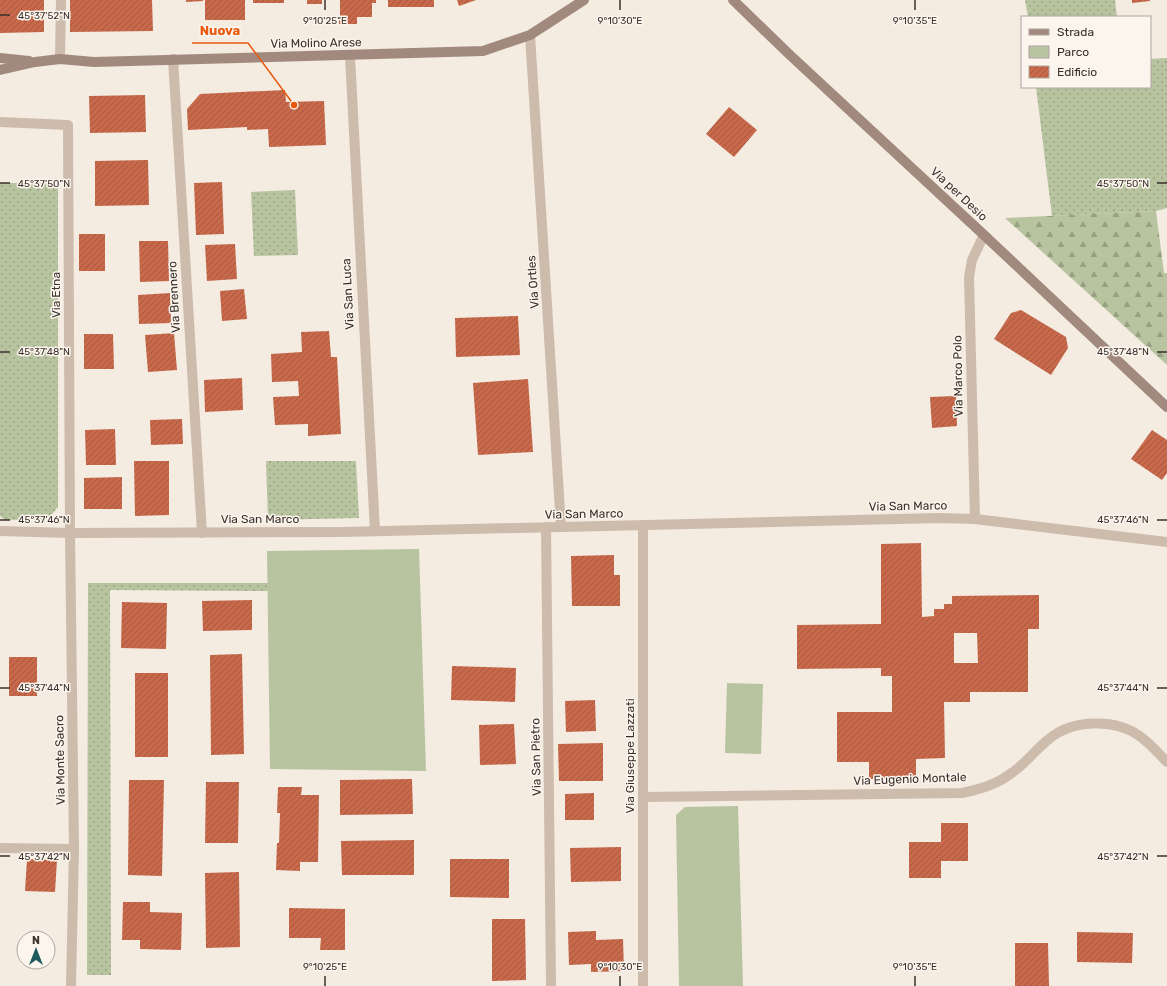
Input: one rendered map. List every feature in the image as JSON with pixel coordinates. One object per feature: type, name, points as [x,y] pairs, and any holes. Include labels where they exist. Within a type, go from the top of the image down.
[{"type":"street","points":[[60,60],[61,0]]},
{"type":"street","name":"Via Molino Arese","points":[[0,70],[35,62],[60,60],[94,62],[350,56],[483,51],[530,35],[584,0]]},
{"type":"street","name":"Via per Desio","points":[[733,0],[790,56],[1167,407]]},
{"type":"street","name":"Via Ortles","points":[[530,35],[561,526]]},
{"type":"street","name":"Via San Luca","points":[[350,56],[374,531]]},
{"type":"street","name":"Via Molino Arese","points":[[0,58],[35,62]]},
{"type":"street","name":"Via Brennero","points":[[173,59],[202,533]]},
{"type":"street","name":"Via Etna","points":[[0,122],[68,125],[70,533]]},
{"type":"street","name":"Via Marco Polo","points":[[975,519],[969,276],[972,260],[984,235]]},
{"type":"street","name":"Via San Marco","points":[[0,531],[70,533],[374,531],[940,518],[975,519],[1167,542]]},
{"type":"street","name":"Via Giuseppe Lazzati","points":[[643,526],[643,986]]},
{"type":"street","name":"Via San Pietro","points":[[546,527],[551,986]]},
{"type":"street","name":"Via Monte Sacro","points":[[70,533],[74,849],[71,986]]},
{"type":"street","name":"Via Eugenio Montale","points":[[644,796],[962,793],[980,789],[999,781],[1014,772],[1050,738],[1066,729],[1088,724],[1108,723],[1124,727],[1139,735],[1167,762]]},
{"type":"street","points":[[0,848],[74,849]]},
{"type":"green space","points":[[1025,0],[1115,0],[1117,16],[1028,16]]},
{"type":"green space","points":[[1167,58],[1167,208],[1156,211],[1052,216],[1036,88],[1151,88],[1151,59]]},
{"type":"green space","points":[[0,183],[58,183],[58,507],[48,519],[5,520],[0,516]]},
{"type":"green space","points":[[295,190],[298,255],[254,256],[251,192]]},
{"type":"green space","points":[[1156,211],[1164,273],[1167,273],[1167,365],[1005,218]]},
{"type":"green space","points":[[266,461],[356,461],[359,518],[268,520]]},
{"type":"green space","points":[[419,549],[426,771],[270,769],[267,551]]},
{"type":"green space","points":[[88,583],[268,583],[268,591],[110,590],[111,975],[87,975]]},
{"type":"green space","points":[[727,683],[763,684],[761,754],[725,753]]},
{"type":"green space","points":[[738,806],[743,986],[679,986],[676,815],[685,807]]},
{"type":"building","points":[[0,0],[44,0],[44,32],[0,33]]},
{"type":"building","points":[[70,0],[152,0],[153,31],[70,32]]},
{"type":"building","points":[[186,0],[203,0],[203,1],[186,2]]},
{"type":"building","points":[[205,0],[245,0],[245,20],[205,20]]},
{"type":"building","points":[[253,0],[284,0],[284,3],[253,3]]},
{"type":"building","points":[[307,0],[322,0],[322,4],[307,4]]},
{"type":"building","points":[[340,0],[376,0],[376,3],[372,3],[372,17],[357,17],[357,24],[339,24]]},
{"type":"building","points":[[388,0],[434,0],[434,7],[388,7]]},
{"type":"building","points":[[457,0],[476,0],[459,6]]},
{"type":"building","points":[[1132,0],[1150,0],[1150,1],[1132,3]]},
{"type":"building","points":[[285,90],[286,102],[324,101],[326,145],[269,147],[268,129],[247,130],[247,127],[188,130],[187,109],[200,94]]},
{"type":"building","points":[[145,95],[146,132],[90,133],[89,96]]},
{"type":"building","points":[[729,107],[757,130],[734,157],[706,134]]},
{"type":"building","points":[[148,160],[149,205],[95,206],[95,161]]},
{"type":"building","points":[[222,182],[224,234],[196,235],[194,183]]},
{"type":"building","points":[[79,234],[105,234],[105,271],[79,271]]},
{"type":"building","points":[[139,241],[168,241],[169,281],[140,282]]},
{"type":"building","points":[[235,244],[237,279],[207,281],[205,245]]},
{"type":"building","points":[[244,289],[247,319],[222,321],[220,291]]},
{"type":"building","points":[[170,293],[171,323],[139,324],[138,295]]},
{"type":"building","points":[[1021,310],[1066,337],[1068,348],[1051,375],[994,339],[1011,313]]},
{"type":"building","points":[[518,316],[520,355],[456,357],[455,318]]},
{"type":"building","points":[[329,331],[331,357],[337,357],[341,434],[308,436],[308,424],[275,425],[273,397],[299,396],[298,381],[272,382],[271,354],[302,352],[301,332]]},
{"type":"building","points":[[174,333],[177,370],[148,372],[145,335]]},
{"type":"building","points":[[84,334],[113,334],[114,369],[84,369]]},
{"type":"building","points":[[242,378],[243,410],[205,412],[204,380]]},
{"type":"building","points":[[528,379],[533,452],[478,455],[473,383]]},
{"type":"building","points":[[956,396],[957,426],[932,428],[930,397]]},
{"type":"building","points":[[182,419],[183,444],[151,445],[150,420]]},
{"type":"building","points":[[115,429],[116,465],[86,465],[85,430]]},
{"type":"building","points":[[1152,430],[1167,440],[1167,473],[1162,480],[1131,459]]},
{"type":"building","points":[[134,461],[169,461],[169,515],[135,516]]},
{"type":"building","points":[[122,477],[122,509],[84,509],[84,478]]},
{"type":"building","points":[[921,543],[922,617],[934,616],[934,609],[944,609],[944,604],[952,604],[952,596],[1039,595],[1039,629],[1028,629],[1028,692],[970,692],[970,702],[944,702],[945,758],[916,759],[916,778],[869,779],[869,762],[837,762],[837,712],[892,712],[892,676],[881,676],[881,668],[797,669],[797,625],[881,624],[881,544]],"holes":[[[954,633],[977,633],[978,663],[954,663]]]},
{"type":"building","points":[[614,555],[614,575],[620,575],[620,606],[572,606],[571,556]]},
{"type":"building","points":[[252,600],[252,630],[203,631],[202,601]]},
{"type":"building","points":[[122,602],[167,603],[166,649],[121,648]]},
{"type":"building","points":[[242,654],[244,754],[211,755],[210,655]]},
{"type":"building","points":[[9,657],[37,657],[37,696],[9,696]]},
{"type":"building","points":[[452,666],[516,668],[515,702],[451,700]]},
{"type":"building","points":[[135,673],[168,673],[168,757],[135,757]]},
{"type":"building","points":[[595,700],[596,731],[566,732],[565,701]]},
{"type":"building","points":[[514,724],[516,764],[480,765],[479,725]]},
{"type":"building","points":[[603,743],[603,781],[559,781],[558,744]]},
{"type":"building","points":[[412,779],[413,814],[340,815],[340,780]]},
{"type":"building","points":[[129,780],[164,780],[162,876],[128,875]]},
{"type":"building","points":[[206,782],[239,782],[238,843],[205,843]]},
{"type":"building","points":[[278,787],[302,787],[301,795],[319,795],[318,862],[300,862],[300,871],[276,870],[280,813],[277,813]]},
{"type":"building","points":[[594,793],[594,820],[565,820],[565,794]]},
{"type":"building","points":[[941,823],[968,823],[968,861],[941,861],[941,878],[909,878],[909,842],[941,842]]},
{"type":"building","points":[[414,840],[414,875],[342,875],[341,841]]},
{"type":"building","points":[[621,847],[621,881],[571,882],[570,848]]},
{"type":"building","points":[[27,859],[57,860],[55,892],[25,891]]},
{"type":"building","points":[[450,859],[509,859],[509,898],[450,897]]},
{"type":"building","points":[[239,872],[240,947],[206,948],[205,873]]},
{"type":"building","points":[[123,902],[150,902],[150,912],[182,913],[181,950],[140,949],[140,940],[122,940]]},
{"type":"building","points":[[289,908],[345,909],[345,950],[320,950],[321,938],[289,938]]},
{"type":"building","points":[[492,919],[525,919],[526,980],[492,981]]},
{"type":"building","points":[[596,931],[596,940],[623,939],[624,971],[591,972],[591,964],[569,965],[568,932]]},
{"type":"building","points":[[1077,932],[1133,933],[1132,963],[1077,962]]},
{"type":"building","points":[[1015,943],[1048,943],[1049,986],[1015,986]]},
{"type":"place","name":"Nuova","points":[[294,105]]}]
